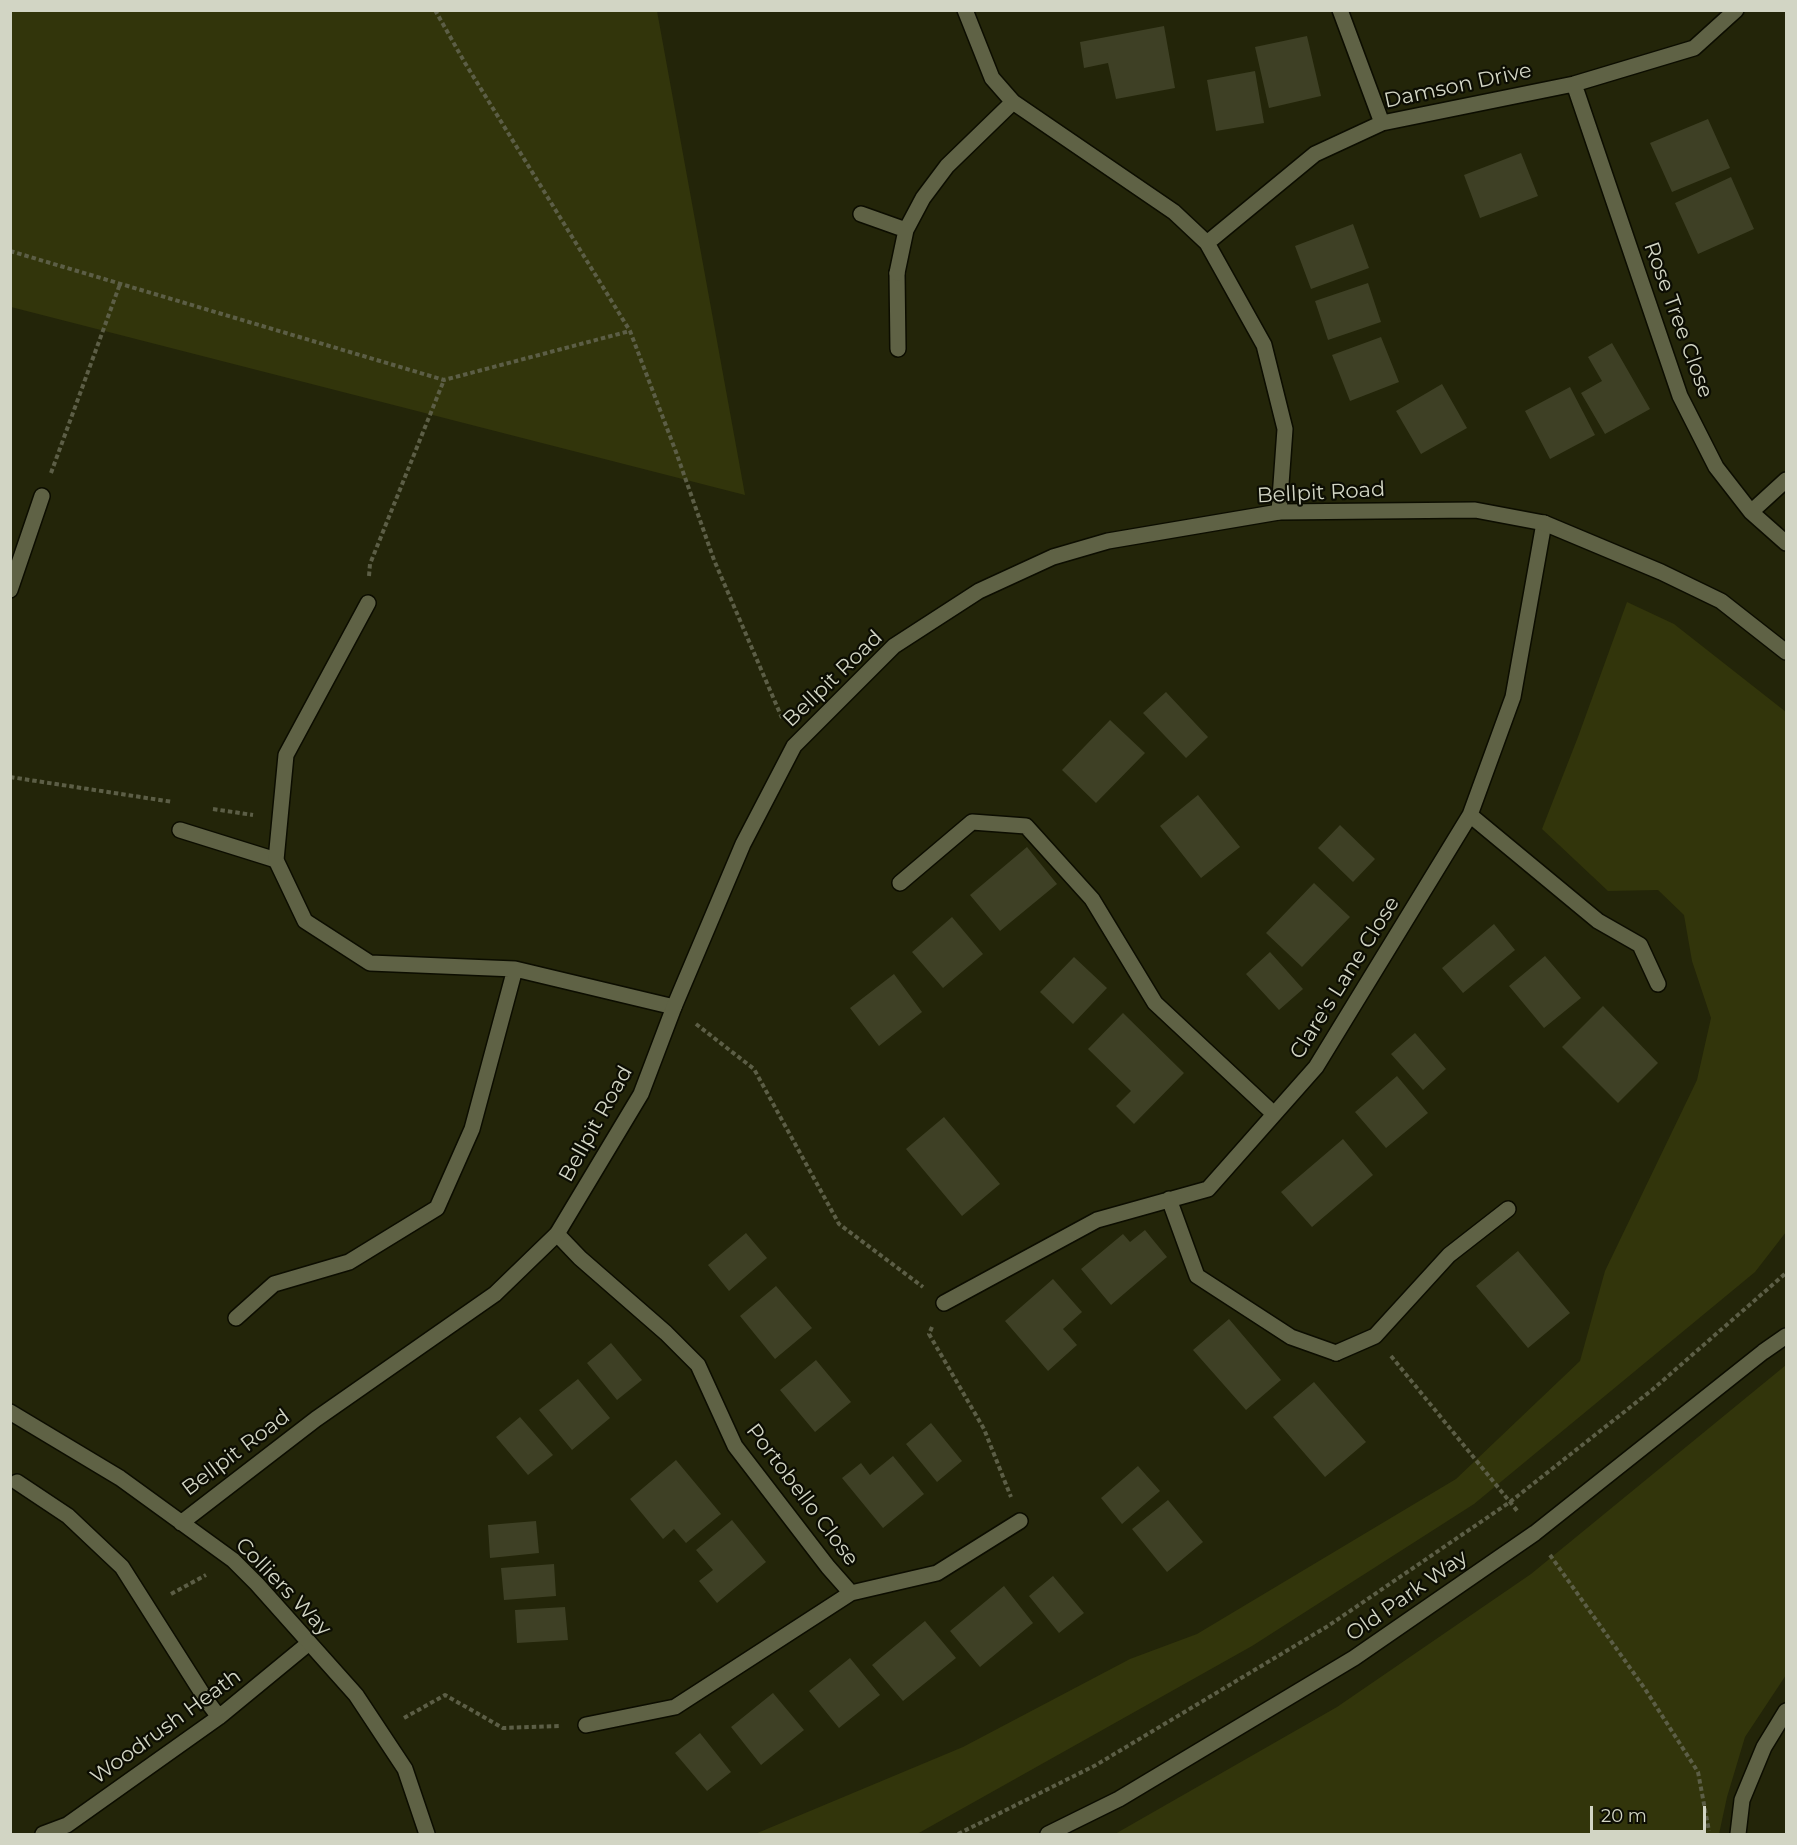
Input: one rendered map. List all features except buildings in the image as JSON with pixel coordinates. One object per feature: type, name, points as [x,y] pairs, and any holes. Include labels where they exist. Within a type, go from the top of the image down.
[{"type":"street","points":[[965,10],[992,78],[1013,102],[1174,212],[1207,243],[1264,345],[1285,429],[1279,512]]},
{"type":"street","points":[[1340,10],[1382,123]]},
{"type":"street","name":"Damson Drive","points":[[1207,243],[1315,154],[1382,123],[1574,84],[1694,48],[1736,10]]},
{"type":"street","name":"Rose Tree Close","points":[[1574,84],[1680,396],[1716,467],[1751,512],[1786,543]]},
{"type":"street","points":[[898,349],[897,273],[906,230],[923,198],[946,165],[1013,102]]},
{"type":"street","points":[[861,214],[906,230]]},
{"type":"street","points":[[1751,512],[1786,480]]},
{"type":"street","points":[[10,590],[42,496]]},
{"type":"street","name":"Bellpit Road","points":[[181,1523],[316,1419],[495,1294],[557,1234],[641,1094],[674,1007],[743,844],[794,746],[894,646],[979,591],[1053,557],[1108,541],[1279,512],[1475,510],[1544,523],[1661,572],[1720,601],[1786,652]]},
{"type":"street","name":"Clare's Lane Close","points":[[944,1303],[1098,1220],[1208,1189],[1316,1067],[1470,815],[1513,697],[1544,523]]},
{"type":"street","points":[[368,603],[286,755],[276,860],[305,921],[370,963],[515,969],[674,1007]]},
{"type":"street","points":[[1470,815],[1598,921],[1640,945],[1658,984]]},
{"type":"street","points":[[900,883],[972,822],[1026,826],[1092,899],[1155,1003],[1275,1114]]},
{"type":"street","points":[[180,830],[276,860]]},
{"type":"street","points":[[236,1318],[274,1284],[349,1262],[437,1208],[472,1129],[515,969]]},
{"type":"street","points":[[1169,1199],[1197,1276],[1291,1337],[1336,1353],[1375,1336],[1449,1255],[1508,1209]]},
{"type":"street","name":"Portobello Close","points":[[557,1234],[580,1258],[666,1333],[698,1365],[735,1446],[828,1567],[852,1593]]},
{"type":"street","name":"Old Park Way","points":[[1762,1352],[1786,1329]]},
{"type":"street","name":"Old Park Way","points":[[1048,1834],[1119,1799],[1354,1658],[1535,1533],[1762,1352],[1786,1336]]},
{"type":"street","name":"Colliers Way","points":[[10,1412],[120,1478],[233,1560],[257,1584],[356,1695],[405,1769],[427,1834]]},
{"type":"street","points":[[17,1482],[68,1516],[123,1567],[219,1718]]},
{"type":"street","name":"Portobello Close","points":[[586,1725],[675,1707],[852,1593],[937,1573],[1020,1521]]},
{"type":"street","name":"Woodrush Heath","points":[[43,1834],[67,1825],[219,1718],[309,1643]]},
{"type":"street","points":[[1738,1834],[1742,1800],[1764,1747],[1786,1711]]},
{"type":"path","points":[[435,10],[471,73],[630,331],[714,560],[794,746]]},
{"type":"path","points":[[10,251],[444,380],[630,331]]},
{"type":"path","points":[[42,496],[120,284]]},
{"type":"path","points":[[368,603],[370,564],[444,380]]},
{"type":"path","points":[[10,777],[175,803]]},
{"type":"path","points":[[210,808],[280,819]]},
{"type":"path","points":[[674,1007],[754,1069],[839,1224],[944,1303],[929,1334],[984,1429],[1020,1521]]},
{"type":"path","points":[[958,1834],[1096,1765],[1308,1638],[1510,1502],[1653,1390],[1786,1273]]},
{"type":"path","points":[[1375,1336],[1535,1533],[1645,1689],[1698,1772],[1709,1834]]},
{"type":"path","points":[[147,1607],[233,1560]]},
{"type":"path","points":[[380,1732],[445,1695],[503,1728],[586,1725]]},
{"type":"green space","points":[[10,11],[657,11],[745,495],[11,307]]},
{"type":"green space","points":[[1627,602],[1674,624],[1786,712],[1786,1232],[1755,1272],[1474,1504],[1252,1646],[917,1834],[755,1834],[963,1747],[1130,1659],[1197,1634],[1456,1479],[1580,1361],[1605,1271],[1697,1080],[1711,1018],[1692,961],[1684,915],[1658,890],[1608,891],[1542,829]]},
{"type":"green space","points":[[1786,1365],[1786,1675],[1745,1737],[1727,1797],[1719,1834],[1115,1834],[1337,1707],[1531,1574]]}]
